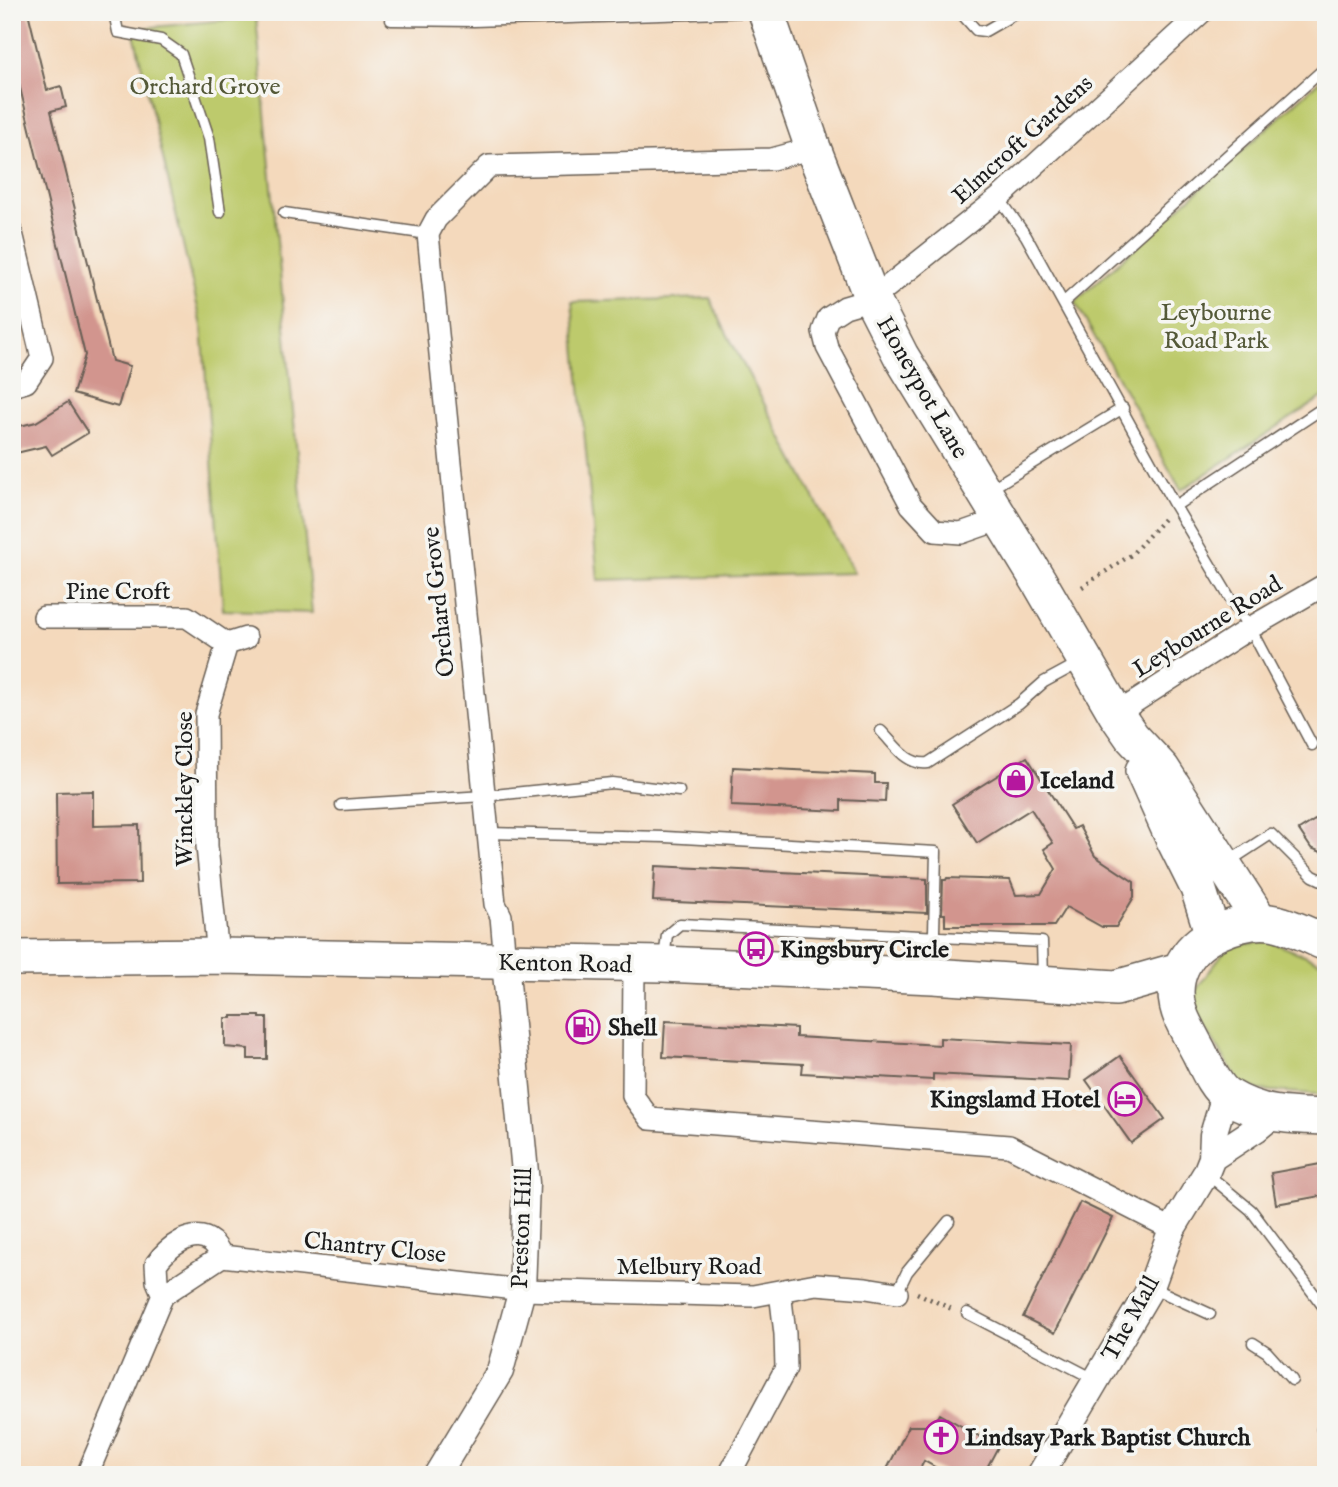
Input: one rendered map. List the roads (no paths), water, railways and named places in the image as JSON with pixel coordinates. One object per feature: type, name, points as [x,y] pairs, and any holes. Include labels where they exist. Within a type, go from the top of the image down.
[{"type":"main road","name":"Honeypot Lane","points":[[766,12],[813,148],[872,299],[920,389],[1124,726],[1198,888],[1213,934]]},
{"type":"main road","name":"Honeypot Lane","points":[[1124,726],[1162,769],[1260,921]]},
{"type":"main road","points":[[1326,943],[1276,923],[1260,921],[1236,925],[1213,934],[1189,953],[1179,970],[1177,1001],[1181,1017],[1209,1071],[1225,1095],[1273,1115],[1326,1117]]},
{"type":"main road","name":"Kenton Road","points":[[12,958],[218,956],[649,964],[933,976],[1116,988],[1179,970]]},
{"type":"main road","name":"Kenton Road","points":[[1116,988],[1181,1017]]},
{"type":"street","name":"Elmcroft Gardens","points":[[993,506],[961,533],[935,531],[911,505],[827,347],[823,331],[828,318],[845,307],[872,299],[999,198],[1202,12]]},
{"type":"street","points":[[428,234],[436,219],[489,166],[772,159],[813,148]]},
{"type":"street","points":[[12,233],[42,358],[26,382],[12,386]]},
{"type":"street","name":"Orchard Grove","points":[[428,234],[495,904],[501,916],[505,962]]},
{"type":"street","name":"Leybourne Road","points":[[1124,726],[1250,628],[1326,584]]},
{"type":"street","name":"Pine Croft","points":[[44,617],[187,617],[236,641]]},
{"type":"street","name":"Winckley Close","points":[[218,956],[207,846],[206,714],[236,641]]},
{"type":"street","name":"Preston Hill","points":[[437,1475],[500,1371],[522,1290],[526,1182],[505,962]]},
{"type":"street","points":[[649,964],[633,1096],[650,1119],[1009,1146],[1172,1229]]},
{"type":"street","name":"The Mall","points":[[1040,1475],[1151,1287],[1172,1229],[1209,1165],[1213,1135],[1225,1095]]},
{"type":"street","name":"The Mall","points":[[1209,1165],[1273,1115]]},
{"type":"street","name":"Chantry Close","points":[[163,1295],[157,1281],[156,1264],[173,1244],[191,1238],[205,1238],[214,1243],[222,1256],[522,1290]]},
{"type":"street","points":[[88,1475],[163,1295],[222,1256]]},
{"type":"street","name":"Melbury Road","points":[[522,1290],[753,1296],[816,1284],[899,1288]]},
{"type":"street","points":[[729,1475],[786,1368],[780,1291]]},
{"type":"lane","points":[[114,12],[118,32],[161,40],[181,54],[209,138],[220,212]]},
{"type":"lane","points":[[391,20],[474,21],[752,12]]},
{"type":"lane","points":[[960,12],[976,30],[985,32],[1018,12]]},
{"type":"lane","points":[[1063,303],[1326,67]]},
{"type":"lane","points":[[999,198],[1026,236],[1175,506],[1250,628],[1312,745]]},
{"type":"lane","points":[[284,214],[428,234]]},
{"type":"lane","points":[[1175,506],[1326,406]]},
{"type":"lane","points":[[993,506],[1123,408]]},
{"type":"lane","points":[[881,731],[909,761],[918,764],[928,762],[1019,704],[1044,682],[1084,660]]},
{"type":"lane","points":[[341,805],[484,796],[612,783],[679,791]]},
{"type":"lane","points":[[489,833],[665,837],[936,852],[933,976]]},
{"type":"lane","points":[[1223,866],[1271,834],[1313,876],[1326,882]]},
{"type":"lane","points":[[649,964],[667,935],[680,924],[1042,942],[1043,984]]},
{"type":"lane","points":[[1209,1165],[1251,1210],[1323,1306]]},
{"type":"lane","points":[[899,1288],[907,1272],[949,1221]]},
{"type":"lane","points":[[1151,1287],[1210,1314]]},
{"type":"lane","points":[[967,1313],[1096,1380]]},
{"type":"lane","points":[[1252,1343],[1267,1352],[1292,1380]]},
{"type":"lane","points":[[1322,1429],[1326,1449]]},
{"type":"place","name":"Iceland","points":[[1016,780]]},
{"type":"place","name":"Kingsbury Circle","points":[[756,949]]},
{"type":"place","name":"Shell","points":[[583,1027]]},
{"type":"place","name":"Kingslamd Hotel","points":[[1125,1099]]},
{"type":"place","name":"Lindsay Park Baptist Church","points":[[941,1437]]},
{"type":"park label","name":"Leybourne Road Park","points":[[1216,326]]}]
